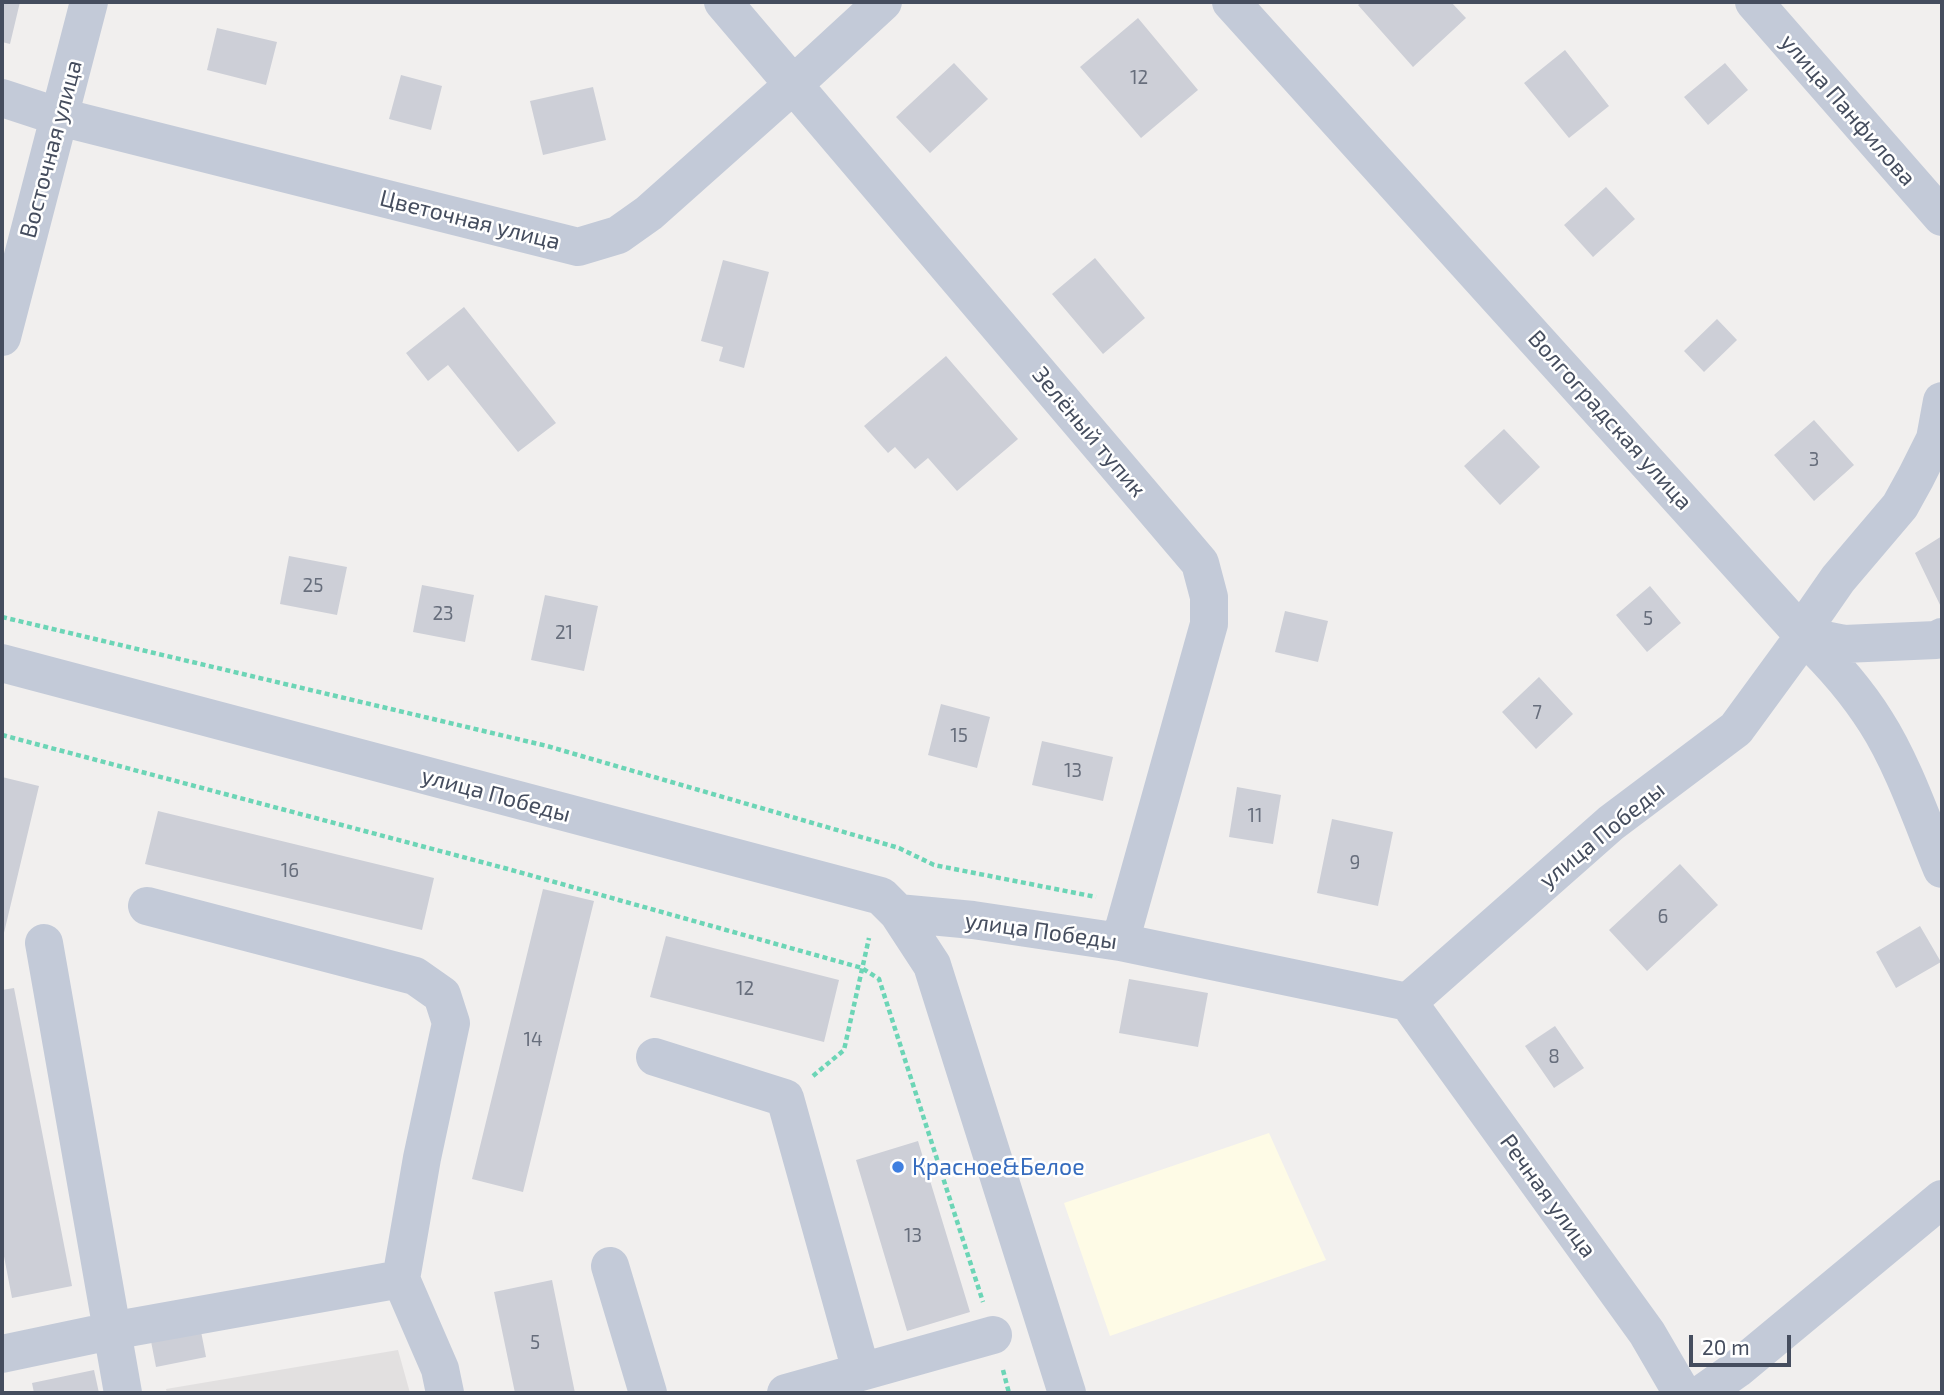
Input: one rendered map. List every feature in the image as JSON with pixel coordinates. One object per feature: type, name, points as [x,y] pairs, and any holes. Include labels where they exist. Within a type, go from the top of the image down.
[{"type":"street","name":"Восточная улица","points":[[2,337],[89,2]]},
{"type":"street","name":"Зелёный тупик","points":[[723,2],[1200,563],[1209,597],[1209,624],[1124,928]]},
{"type":"street","name":"Цветочная улица","points":[[2,98],[60,117],[578,247],[618,235],[649,213],[883,2]]},
{"type":"street","name":"Волгоградская улица","points":[[1231,2],[1804,636],[1837,669],[1877,724],[1897,762],[1942,869]]},
{"type":"street","name":"улица Панфилова","points":[[1755,2],[1942,217]]},
{"type":"street","name":"улица Победы","points":[[2,663],[889,904],[973,920],[1124,928],[1408,1002],[1611,823],[1736,729],[1804,636],[1813,615],[1838,579],[1899,506],[1935,439],[1942,401]]},
{"type":"street","points":[[1804,636],[1844,643],[1936,640],[1942,637]]},
{"type":"street","points":[[889,904],[932,965],[1067,1393]]},
{"type":"street","points":[[147,906],[415,976],[442,995],[451,1023],[422,1158],[401,1279],[440,1369],[445,1393]]},
{"type":"street","points":[[44,943],[123,1393]]},
{"type":"street","name":"Речная улица","points":[[1408,1002],[1647,1333],[1682,1393]]},
{"type":"street","points":[[655,1057],[785,1098],[861,1371]]},
{"type":"street","points":[[1703,1393],[1737,1369],[1942,1199]]},
{"type":"street","points":[[610,1266],[648,1393]]},
{"type":"street","points":[[2,1354],[111,1331],[401,1279]]},
{"type":"street","points":[[786,1393],[993,1335]]},
{"type":"path","points":[[2,617],[547,746],[899,848],[934,865],[1095,897],[1124,928]]},
{"type":"path","points":[[2,735],[508,869],[862,968],[879,979],[993,1335],[1009,1393]]},
{"type":"path","points":[[785,1098],[844,1050],[862,968],[889,904]]},
{"type":"shaded area","points":[[1269,1133],[1326,1260],[1110,1336],[1064,1203]]},
{"type":"shaded area","points":[[398,1350],[410,1393],[167,1393],[166,1389]]},
{"type":"building","points":[[2,2],[20,2],[10,44],[2,42]]},
{"type":"building","points":[[1362,2],[1451,2],[1466,18],[1413,67],[1358,5]]},
{"type":"building","points":[[1138,18],[1198,90],[1141,138],[1080,67]]},
{"type":"building","points":[[217,28],[277,42],[266,85],[207,70]]},
{"type":"building","points":[[1565,50],[1609,106],[1569,138],[1524,83]]},
{"type":"building","points":[[954,63],[988,99],[930,153],[896,117]]},
{"type":"building","points":[[1725,63],[1748,90],[1708,125],[1684,97]]},
{"type":"building","points":[[401,75],[442,86],[431,130],[389,119]]},
{"type":"building","points":[[593,87],[606,140],[543,155],[530,101]]},
{"type":"building","points":[[1606,187],[1635,219],[1593,257],[1564,225]]},
{"type":"building","points":[[1095,258],[1145,318],[1103,354],[1052,294]]},
{"type":"building","points":[[723,260],[769,272],[744,368],[719,361],[723,347],[701,341]]},
{"type":"building","points":[[464,307],[556,423],[518,452],[448,365],[428,381],[406,353]]},
{"type":"building","points":[[1717,319],[1737,340],[1704,372],[1684,351]]},
{"type":"building","points":[[946,356],[1018,439],[957,491],[928,458],[915,469],[895,447],[888,453],[864,426]]},
{"type":"building","points":[[1814,420],[1854,465],[1814,501],[1774,455]]},
{"type":"building","points":[[1504,429],[1540,467],[1500,505],[1464,466]]},
{"type":"building","points":[[1942,536],[1942,609],[1915,553]]},
{"type":"building","points":[[289,556],[347,567],[337,615],[280,604]]},
{"type":"building","points":[[422,585],[474,595],[465,642],[413,632]]},
{"type":"building","points":[[1650,586],[1681,623],[1647,652],[1616,615]]},
{"type":"building","points":[[545,595],[598,606],[584,671],[531,660]]},
{"type":"building","points":[[1285,611],[1328,621],[1318,662],[1275,652]]},
{"type":"building","points":[[1539,677],[1573,714],[1536,749],[1502,712]]},
{"type":"building","points":[[941,704],[990,717],[977,768],[928,755]]},
{"type":"building","points":[[1042,741],[1113,757],[1103,801],[1032,785]]},
{"type":"building","points":[[2,777],[39,786],[3,937],[2,936]]},
{"type":"building","points":[[1237,787],[1281,795],[1273,844],[1229,837]]},
{"type":"building","points":[[158,811],[434,878],[422,930],[145,864]]},
{"type":"building","points":[[1332,819],[1393,832],[1378,906],[1317,893]]},
{"type":"building","points":[[1680,864],[1718,905],[1647,971],[1609,930]]},
{"type":"building","points":[[543,889],[594,901],[523,1192],[472,1179]]},
{"type":"building","points":[[1920,926],[1941,962],[1896,988],[1876,952]]},
{"type":"building","points":[[666,936],[839,980],[824,1042],[650,997]]},
{"type":"building","points":[[1129,979],[1208,993],[1198,1047],[1119,1033]]},
{"type":"building","points":[[14,988],[72,1286],[12,1298],[2,1246],[2,990]]},
{"type":"building","points":[[1555,1026],[1584,1068],[1554,1088],[1525,1046]]},
{"type":"building","points":[[918,1141],[970,1312],[907,1331],[856,1160]]},
{"type":"building","points":[[552,1280],[575,1393],[515,1393],[494,1292]]},
{"type":"building","points":[[199,1321],[206,1357],[156,1367],[149,1331]]},
{"type":"building","points":[[94,1370],[99,1393],[34,1393],[32,1383]]},
{"type":"place","name":"Красное&Белое","points":[[898,1167]]}]
